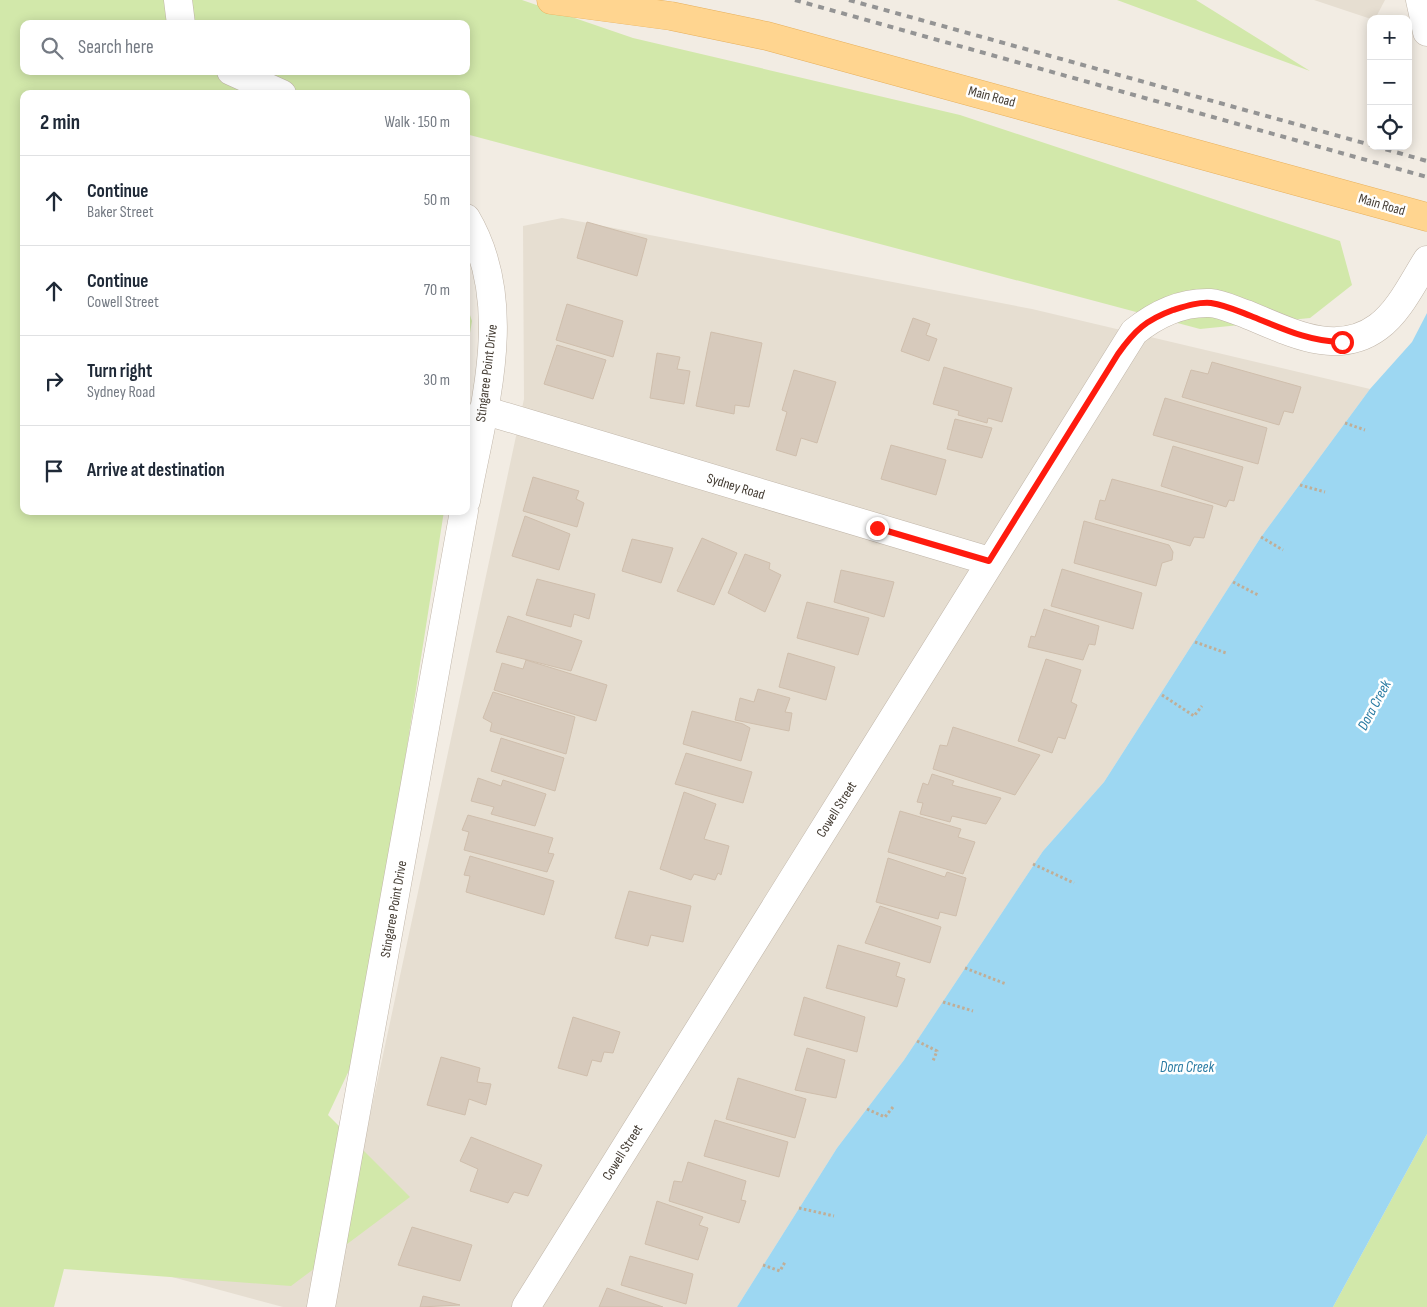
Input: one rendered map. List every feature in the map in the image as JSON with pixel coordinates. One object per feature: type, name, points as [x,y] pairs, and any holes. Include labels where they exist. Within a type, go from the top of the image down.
[{"type":"main road","name":"Main Road","points":[[552,0],[671,16],[767,36],[1427,217]]},
{"type":"street","points":[[178,0],[181,20]]},
{"type":"street","points":[[1420,0],[1427,32]]},
{"type":"street","points":[[240,75],[273,90]]},
{"type":"street","name":"Stingaree Point Drive","points":[[470,225],[487,269],[494,315],[493,337],[470,478]]},
{"type":"street","name":"Cowell Street","points":[[526,1307],[1118,354],[1134,332],[1154,317],[1183,306],[1212,304],[1227,307],[1296,334],[1320,340],[1352,341],[1378,327],[1385,320],[1400,302],[1427,260]]},
{"type":"street","name":"Sydney Road","points":[[482,410],[989,561]]},
{"type":"street","name":"Stingaree Point Drive","points":[[321,1307],[463,515]]},
{"type":"path","points":[[1345,423],[1365,430]]},
{"type":"path","points":[[1300,485],[1325,492]]},
{"type":"path","points":[[1261,537],[1283,550]]},
{"type":"path","points":[[1233,582],[1258,595]]},
{"type":"path","points":[[1195,642],[1226,653]]},
{"type":"path","points":[[1162,695],[1194,716],[1202,706]]},
{"type":"path","points":[[1034,864],[1074,883]]},
{"type":"path","points":[[965,968],[1006,984]]},
{"type":"path","points":[[943,1002],[973,1011]]},
{"type":"path","points":[[917,1040],[937,1051],[933,1061]]},
{"type":"path","points":[[867,1109],[885,1116],[893,1107]]},
{"type":"path","points":[[799,1208],[834,1216]]},
{"type":"path","points":[[763,1265],[780,1271],[785,1262]]},
{"type":"shaded area","points":[[1314,0],[1385,0],[1377,15],[1367,15],[1367,18]]},
{"type":"shaded area","points":[[562,218],[1032,309],[1370,389],[1261,537],[1104,782],[1043,851],[904,1060],[837,1148],[737,1307],[283,1307],[39,1241],[366,1134],[524,399],[523,226]]},
{"type":"green space","points":[[0,0],[522,0],[633,38],[960,115],[1340,241],[1352,285],[1310,318],[1200,329],[470,135],[470,90],[20,90],[20,515],[443,515],[360,1047],[328,1115],[410,1197],[291,1286],[64,1269],[54,1307],[0,1307]]},
{"type":"green space","points":[[1117,0],[1196,0],[1310,71]]},
{"type":"green space","points":[[470,315],[472,321],[470,333]]},
{"type":"green space","points":[[1427,1134],[1427,1307],[1333,1307]]},
{"type":"water","name":"Dora Creek","points":[[1427,313],[1427,1134],[1333,1307],[737,1307],[837,1148],[904,1060],[1043,851],[1104,782],[1261,537],[1370,389],[1412,342]]},
{"type":"building","points":[[587,222],[647,239],[637,276],[577,258]]},
{"type":"building","points":[[567,304],[623,321],[613,357],[556,340]]},
{"type":"building","points":[[913,318],[930,324],[926,335],[937,339],[929,361],[901,351]]},
{"type":"building","points":[[711,332],[762,343],[749,407],[735,405],[734,414],[696,406]]},
{"type":"building","points":[[557,345],[606,360],[593,399],[544,384]]},
{"type":"building","points":[[657,353],[680,357],[677,369],[690,371],[684,404],[650,398]]},
{"type":"building","points":[[1212,362],[1301,387],[1293,413],[1284,411],[1279,425],[1182,397],[1191,370],[1208,374]]},
{"type":"building","points":[[944,367],[1012,388],[1002,422],[988,418],[987,423],[958,415],[959,411],[933,404]]},
{"type":"building","points":[[794,370],[836,382],[817,443],[801,438],[796,456],[776,450],[787,412],[782,410]]},
{"type":"building","points":[[1165,398],[1267,428],[1258,464],[1153,435]]},
{"type":"building","points":[[955,419],[992,428],[982,458],[947,449]]},
{"type":"building","points":[[891,445],[946,460],[936,495],[881,479]]},
{"type":"building","points":[[1173,446],[1243,467],[1234,501],[1229,500],[1226,507],[1161,486]]},
{"type":"building","points":[[533,477],[579,491],[576,499],[584,503],[577,527],[523,511]]},
{"type":"building","points":[[1112,479],[1213,506],[1204,538],[1194,537],[1190,546],[1095,519],[1100,500],[1105,501]]},
{"type":"building","points":[[525,516],[570,534],[559,570],[512,556]]},
{"type":"building","points":[[1084,521],[1169,545],[1173,552],[1172,560],[1162,563],[1156,586],[1074,563]]},
{"type":"building","points":[[702,538],[737,553],[714,605],[677,591]]},
{"type":"building","points":[[632,539],[673,548],[661,583],[622,571]]},
{"type":"building","points":[[745,554],[770,563],[769,569],[781,575],[765,612],[728,593]]},
{"type":"building","points":[[1062,569],[1142,593],[1133,629],[1051,606]]},
{"type":"building","points":[[841,570],[894,582],[884,617],[834,602]]},
{"type":"building","points":[[537,579],[595,594],[589,619],[574,614],[571,627],[526,615]]},
{"type":"building","points":[[807,602],[869,618],[858,655],[797,638]]},
{"type":"building","points":[[1044,609],[1099,626],[1095,645],[1089,644],[1083,660],[1028,647],[1031,636],[1035,637]]},
{"type":"building","points":[[508,616],[582,641],[571,671],[496,652]]},
{"type":"building","points":[[788,653],[835,667],[826,700],[779,687]]},
{"type":"building","points":[[1046,659],[1081,670],[1071,702],[1077,705],[1065,739],[1058,737],[1052,753],[1018,741]]},
{"type":"building","points":[[526,660],[607,685],[596,721],[494,690],[502,663],[523,669]]},
{"type":"building","points":[[758,689],[790,698],[785,712],[792,713],[789,731],[735,720],[740,698],[754,702]]},
{"type":"building","points":[[493,692],[575,717],[566,754],[490,731],[492,723],[483,718]]},
{"type":"building","points":[[692,711],[743,724],[750,728],[741,761],[683,744]]},
{"type":"building","points":[[953,727],[1040,755],[1015,795],[933,769],[940,745],[947,746]]},
{"type":"building","points":[[501,738],[564,758],[555,791],[491,771]]},
{"type":"building","points":[[686,753],[752,772],[743,803],[675,784]]},
{"type":"building","points":[[932,774],[954,781],[952,785],[1001,798],[986,824],[952,816],[950,822],[920,814],[923,803],[917,802],[923,783],[928,785]]},
{"type":"building","points":[[478,778],[501,786],[503,780],[546,794],[535,826],[491,814],[494,807],[471,801]]},
{"type":"building","points":[[684,792],[716,804],[704,839],[729,846],[721,875],[718,873],[715,880],[694,874],[691,880],[660,869]]},
{"type":"building","points":[[900,811],[961,829],[958,837],[975,842],[963,874],[888,852]]},
{"type":"building","points":[[468,815],[553,838],[548,853],[554,854],[547,872],[464,850],[469,832],[462,830]]},
{"type":"building","points":[[470,856],[554,881],[544,915],[466,892],[470,876],[464,875]]},
{"type":"building","points":[[888,858],[945,877],[947,872],[966,878],[956,916],[940,912],[938,919],[876,902]]},
{"type":"building","points":[[629,891],[691,906],[683,942],[651,935],[648,946],[615,938]]},
{"type":"building","points":[[880,906],[941,927],[930,963],[865,943]]},
{"type":"building","points":[[838,945],[900,963],[896,976],[905,979],[897,1007],[826,988]]},
{"type":"building","points":[[804,997],[865,1017],[857,1052],[794,1035]]},
{"type":"building","points":[[573,1017],[620,1032],[613,1053],[604,1052],[601,1062],[592,1060],[587,1076],[558,1068]]},
{"type":"building","points":[[807,1048],[845,1060],[836,1098],[795,1090]]},
{"type":"building","points":[[441,1057],[480,1068],[477,1082],[491,1084],[486,1105],[469,1099],[465,1115],[427,1105]]},
{"type":"building","points":[[738,1078],[806,1099],[795,1138],[726,1119]]},
{"type":"building","points":[[715,1120],[788,1142],[779,1177],[704,1156]]},
{"type":"building","points":[[471,1137],[542,1165],[528,1196],[514,1192],[508,1203],[470,1191],[478,1169],[460,1161]]},
{"type":"building","points":[[688,1162],[746,1181],[741,1200],[746,1201],[739,1223],[669,1201],[674,1181],[682,1182]]},
{"type":"building","points":[[657,1201],[703,1217],[699,1225],[708,1228],[698,1260],[645,1244]]},
{"type":"building","points":[[412,1227],[472,1245],[460,1281],[398,1265]]},
{"type":"building","points":[[630,1256],[693,1274],[686,1304],[621,1285]]},
{"type":"building","points":[[607,1288],[663,1307],[599,1307]]},
{"type":"building","points":[[423,1296],[460,1305],[420,1307]]},
{"type":"railway","points":[[795,0],[1427,177]]},
{"type":"railway","points":[[849,0],[1367,144]]},
{"type":"railway","points":[[1388,150],[1427,161]]},
{"type":"route","points":[[877,528],[989,561],[1118,354],[1134,332],[1154,317],[1183,306],[1198,303],[1212,304],[1227,307],[1296,334],[1330,342],[1342,342]]}]
